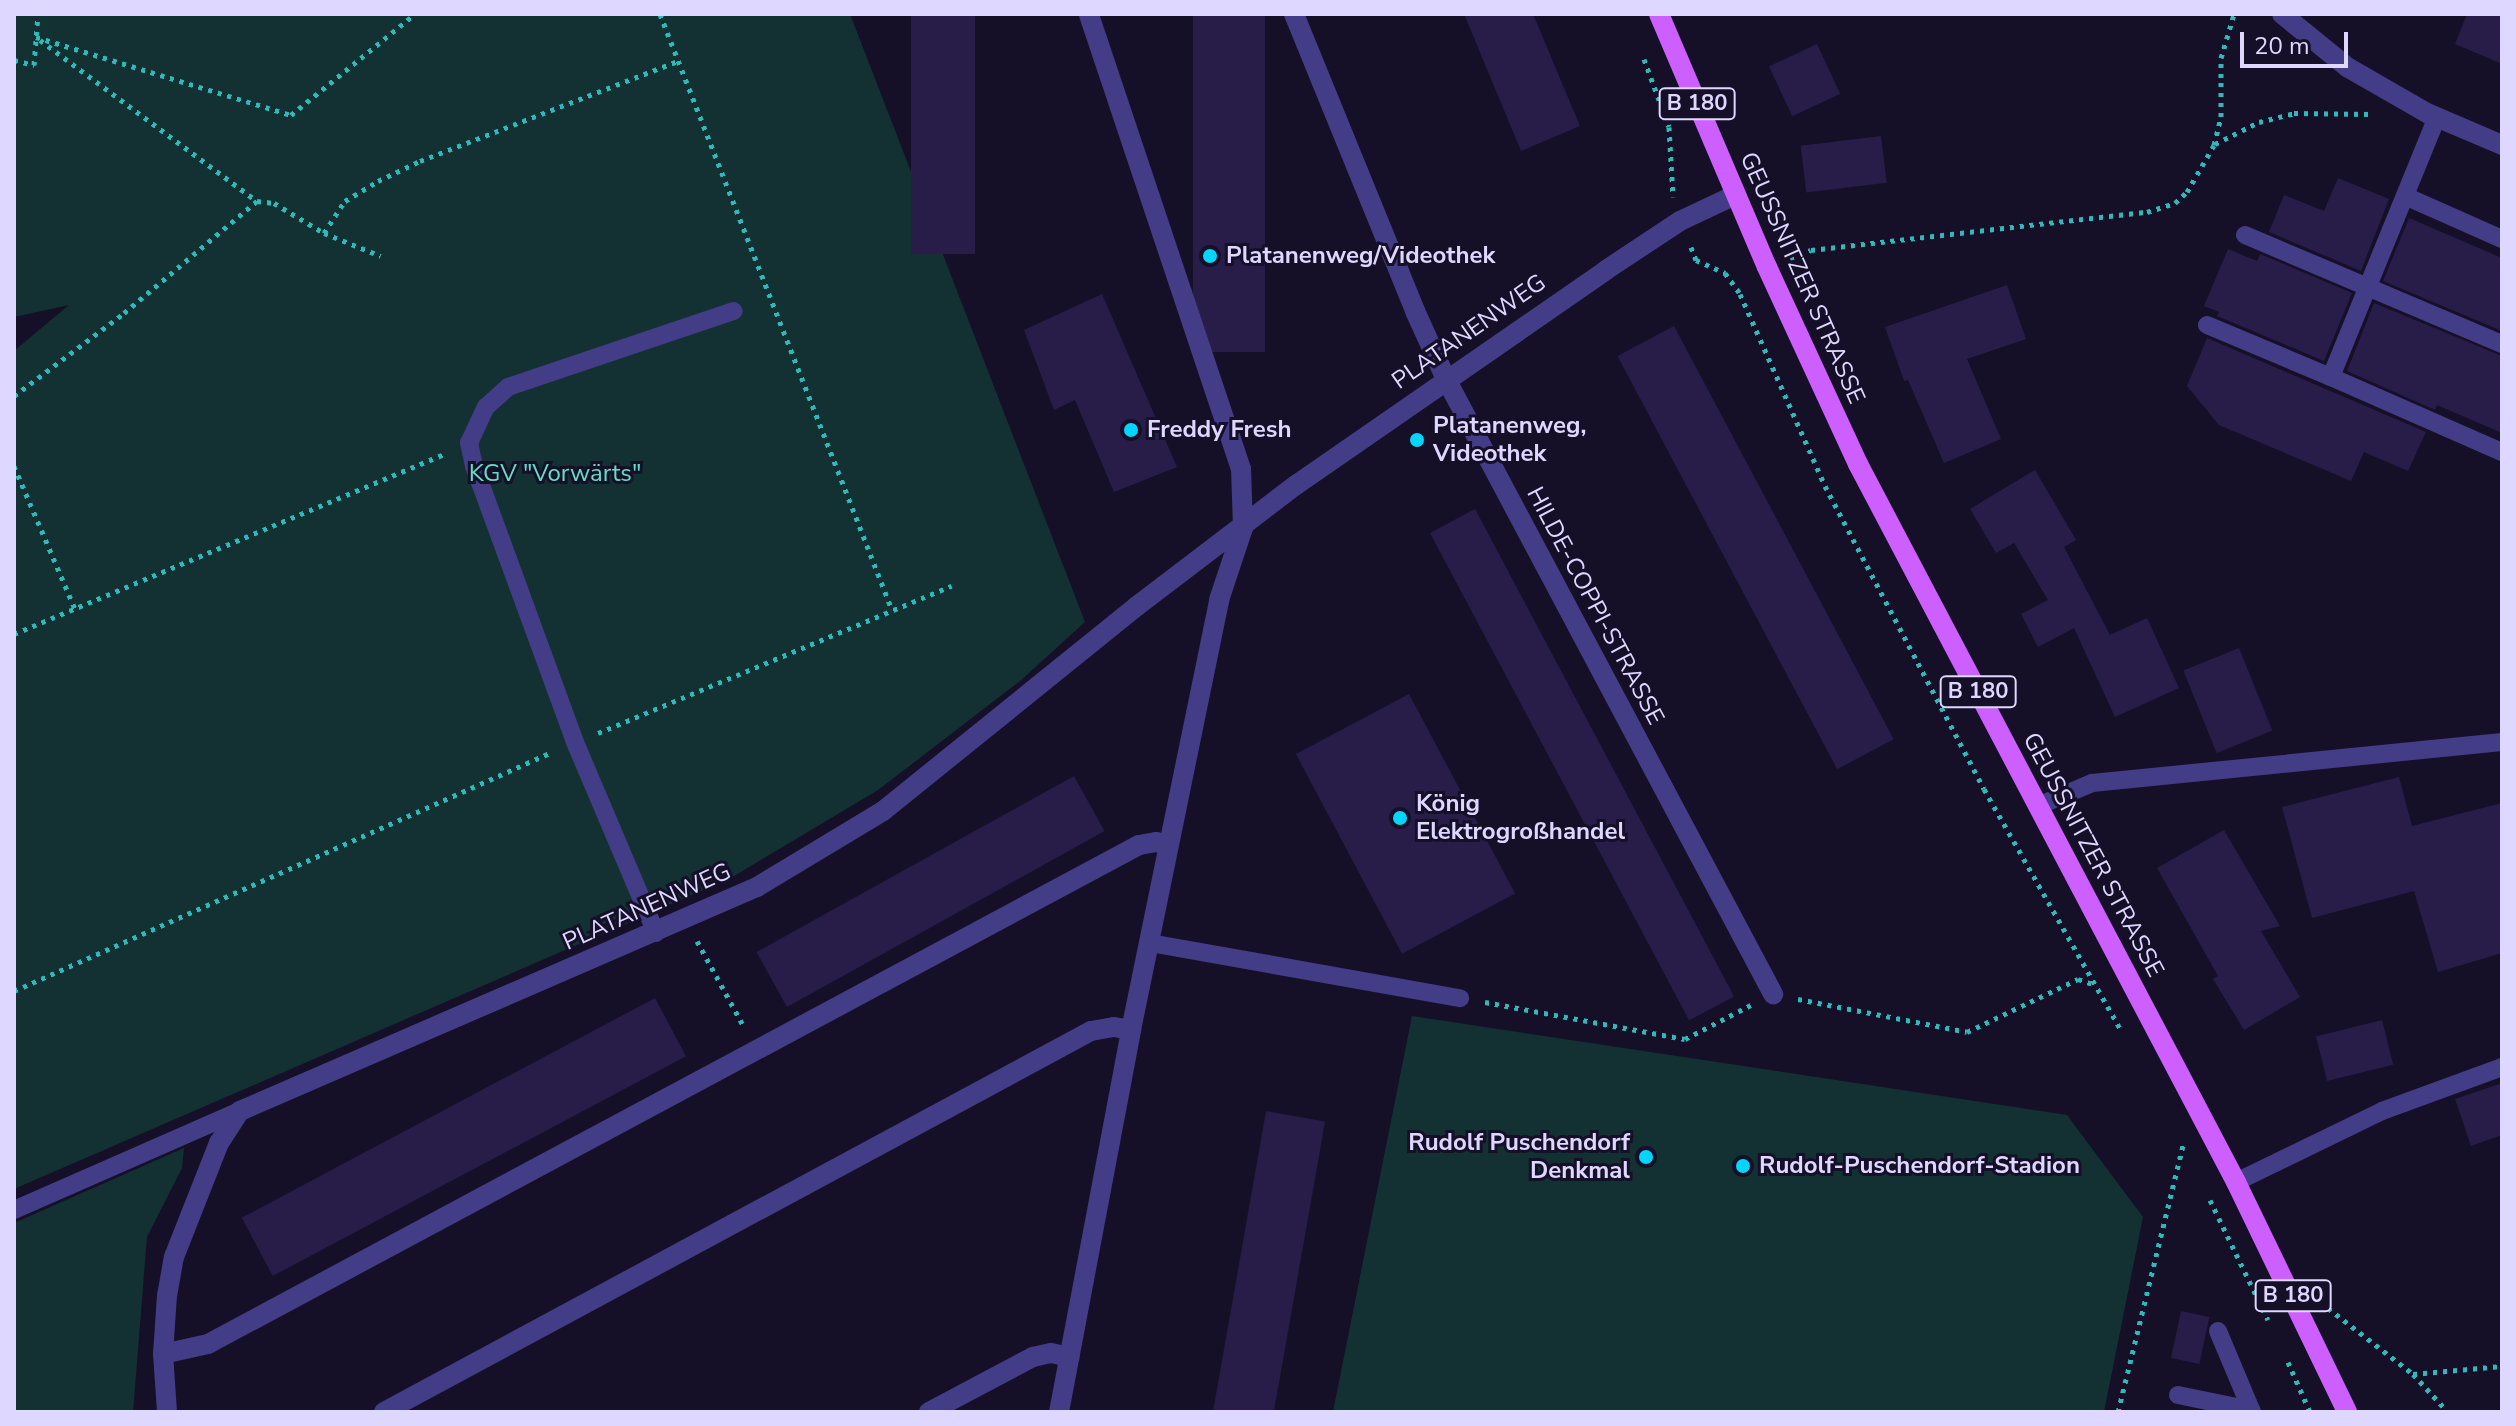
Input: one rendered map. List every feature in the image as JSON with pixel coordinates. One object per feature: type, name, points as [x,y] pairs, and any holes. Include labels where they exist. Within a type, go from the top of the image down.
[{"type":"main road","name":"GEUSSNITZER STRASSE","points":[[1659,14],[1735,195],[1858,464],[2236,1182],[2347,1412]]},
{"type":"street","points":[[1059,1412],[1131,1030],[1219,600],[1243,528],[1241,469],[1089,14]]},
{"type":"street","name":"HILDE-COPPI-STRASSE","points":[[1294,14],[1415,311],[1446,379],[1773,994]]},
{"type":"street","points":[[2282,14],[2347,67],[2437,117],[2502,145]]},
{"type":"street","name":"PLATANENWEG","points":[[240,1111],[757,887],[883,811],[1137,606],[1296,485],[1680,221],[1735,195]]},
{"type":"street","points":[[163,1354],[208,1344],[758,1052],[1139,845],[1156,842],[1169,845]]},
{"type":"street","points":[[384,1412],[1091,1031],[1114,1027],[1131,1030]]},
{"type":"street","points":[[167,1412],[163,1354],[167,1296],[174,1257],[219,1143],[240,1111]]},
{"type":"street","points":[[929,1412],[1033,1357],[1051,1353],[1070,1357]]},
{"type":"lane","points":[[2331,377],[2437,117]]},
{"type":"lane","points":[[2405,196],[2502,239]]},
{"type":"lane","points":[[2245,235],[2502,344]]},
{"type":"lane","points":[[656,933],[575,742],[474,466],[469,443],[486,407],[508,387],[734,311]]},
{"type":"lane","points":[[2207,325],[2502,452]]},
{"type":"lane","points":[[2038,806],[2092,783],[2502,742]]},
{"type":"lane","points":[[1150,943],[1460,998]]},
{"type":"lane","points":[[2236,1182],[2382,1111],[2502,1067]]},
{"type":"lane","points":[[14,1210],[240,1111]]},
{"type":"lane","points":[[2218,1331],[2252,1411]]},
{"type":"lane","points":[[2178,1395],[2252,1411]]},
{"type":"path","points":[[14,60],[34,65],[38,14]]},
{"type":"path","points":[[36,37],[291,115],[415,14]]},
{"type":"path","points":[[660,14],[892,610]]},
{"type":"path","points":[[1767,267],[1811,250],[2161,209],[2187,192],[2214,145],[2221,117],[2221,58],[2234,14]]},
{"type":"path","points":[[36,37],[257,201],[274,203],[324,233],[381,256]]},
{"type":"path","points":[[1641,50],[1669,127],[1669,186],[1696,260],[1725,273],[1740,294],[1825,486],[1984,789],[2125,1037]]},
{"type":"path","points":[[324,233],[345,201],[378,181],[420,161],[678,61]]},
{"type":"path","points":[[2214,145],[2259,122],[2294,113],[2327,111],[2376,116]]},
{"type":"path","points":[[14,396],[124,313],[257,201]]},
{"type":"path","points":[[14,634],[469,443]]},
{"type":"path","points":[[14,466],[76,609]]},
{"type":"path","points":[[14,991],[575,742],[952,586]]},
{"type":"path","points":[[685,919],[758,1052]]},
{"type":"path","points":[[1460,998],[1685,1039],[1773,994],[1967,1032],[2078,979],[2095,985],[2124,971]]},
{"type":"path","points":[[2118,1412],[2184,1140]]},
{"type":"path","points":[[2307,1326],[2328,1307],[2413,1374],[2448,1412]]},
{"type":"path","points":[[2413,1374],[2502,1366]]},
{"type":"green space","name":"KGV \"Vorwärts\"","points":[[14,14],[850,14],[1085,622],[1020,681],[878,790],[729,879],[14,1189],[14,351],[69,305],[14,317]]},
{"type":"green space","name":"Rudolf-Puschendorf-Stadion","points":[[1412,1016],[2067,1115],[2143,1217],[2104,1412],[1333,1412]]},
{"type":"green space","points":[[184,1148],[182,1168],[147,1237],[133,1412],[14,1412],[14,1223]]},
{"type":"building","points":[[911,14],[975,14],[975,254],[911,254]]},
{"type":"building","points":[[1193,14],[1265,14],[1265,352],[1193,352]]},
{"type":"building","points":[[1464,14],[1533,14],[1580,126],[1521,151]]},
{"type":"building","points":[[2467,14],[2502,14],[2502,64],[2455,44]]},
{"type":"building","points":[[1817,44],[1840,94],[1792,116],[1769,66]]},
{"type":"building","points":[[1881,136],[1887,183],[1806,193],[1801,146]]},
{"type":"building","points":[[2338,178],[2389,199],[2361,271],[2269,232],[2284,195],[2324,211]]},
{"type":"building","points":[[2409,218],[2502,258],[2502,331],[2383,281]]},
{"type":"building","points":[[2228,249],[2257,261],[2260,254],[2352,293],[2324,361],[2217,316],[2219,312],[2204,306]]},
{"type":"building","points":[[2007,285],[2026,339],[1967,359],[2001,439],[1944,463],[1908,380],[1904,381],[1885,327]]},
{"type":"building","points":[[1102,294],[1177,467],[1114,492],[1075,400],[1054,410],[1024,330]]},
{"type":"building","points":[[2374,303],[2502,356],[2502,433],[2437,405],[2435,410],[2347,371]]},
{"type":"building","points":[[1674,326],[1894,739],[1837,769],[1617,356]]},
{"type":"building","points":[[2207,338],[2426,432],[2408,471],[2364,452],[2351,481],[2219,425],[2187,386]]},
{"type":"building","points":[[2035,470],[2076,540],[2064,547],[2110,635],[2147,618],[2179,688],[2115,717],[2074,628],[2038,647],[2021,614],[2048,600],[2014,543],[1996,553],[1970,509]]},
{"type":"building","points":[[1475,509],[1734,996],[1689,1020],[1430,533]]},
{"type":"building","points":[[2239,648],[2272,731],[2217,753],[2183,670]]},
{"type":"building","points":[[1409,694],[1515,894],[1402,954],[1296,754]]},
{"type":"building","points":[[1074,776],[1105,831],[787,1007],[757,952]]},
{"type":"building","points":[[2399,777],[2412,826],[2502,803],[2502,953],[2438,972],[2414,891],[2312,918],[2282,807]]},
{"type":"building","points":[[2224,830],[2280,926],[2261,931],[2300,997],[2244,1030],[2213,979],[2218,976],[2157,868]]},
{"type":"building","points":[[655,998],[686,1056],[273,1276],[242,1218]]},
{"type":"building","points":[[2382,1020],[2393,1065],[2327,1081],[2316,1036]]},
{"type":"building","points":[[2502,1083],[2502,1135],[2471,1146],[2455,1099]]},
{"type":"building","points":[[1266,1111],[1325,1121],[1274,1412],[1213,1412]]},
{"type":"building","points":[[2181,1311],[2209,1317],[2199,1364],[2171,1358]]},
{"type":"place","name":"Platanenweg/Videothek","points":[[1210,256]]},
{"type":"place","name":"Freddy Fresh","points":[[1131,430]]},
{"type":"place","name":"Platanenweg, Videothek","points":[[1417,440]]},
{"type":"place","name":"König Elektrogroßhandel","points":[[1400,818]]},
{"type":"place","name":"Rudolf Puschendorf Denkmal","points":[[1646,1157]]},
{"type":"place","name":"Rudolf-Puschendorf-Stadion","points":[[1743,1166]]}]
